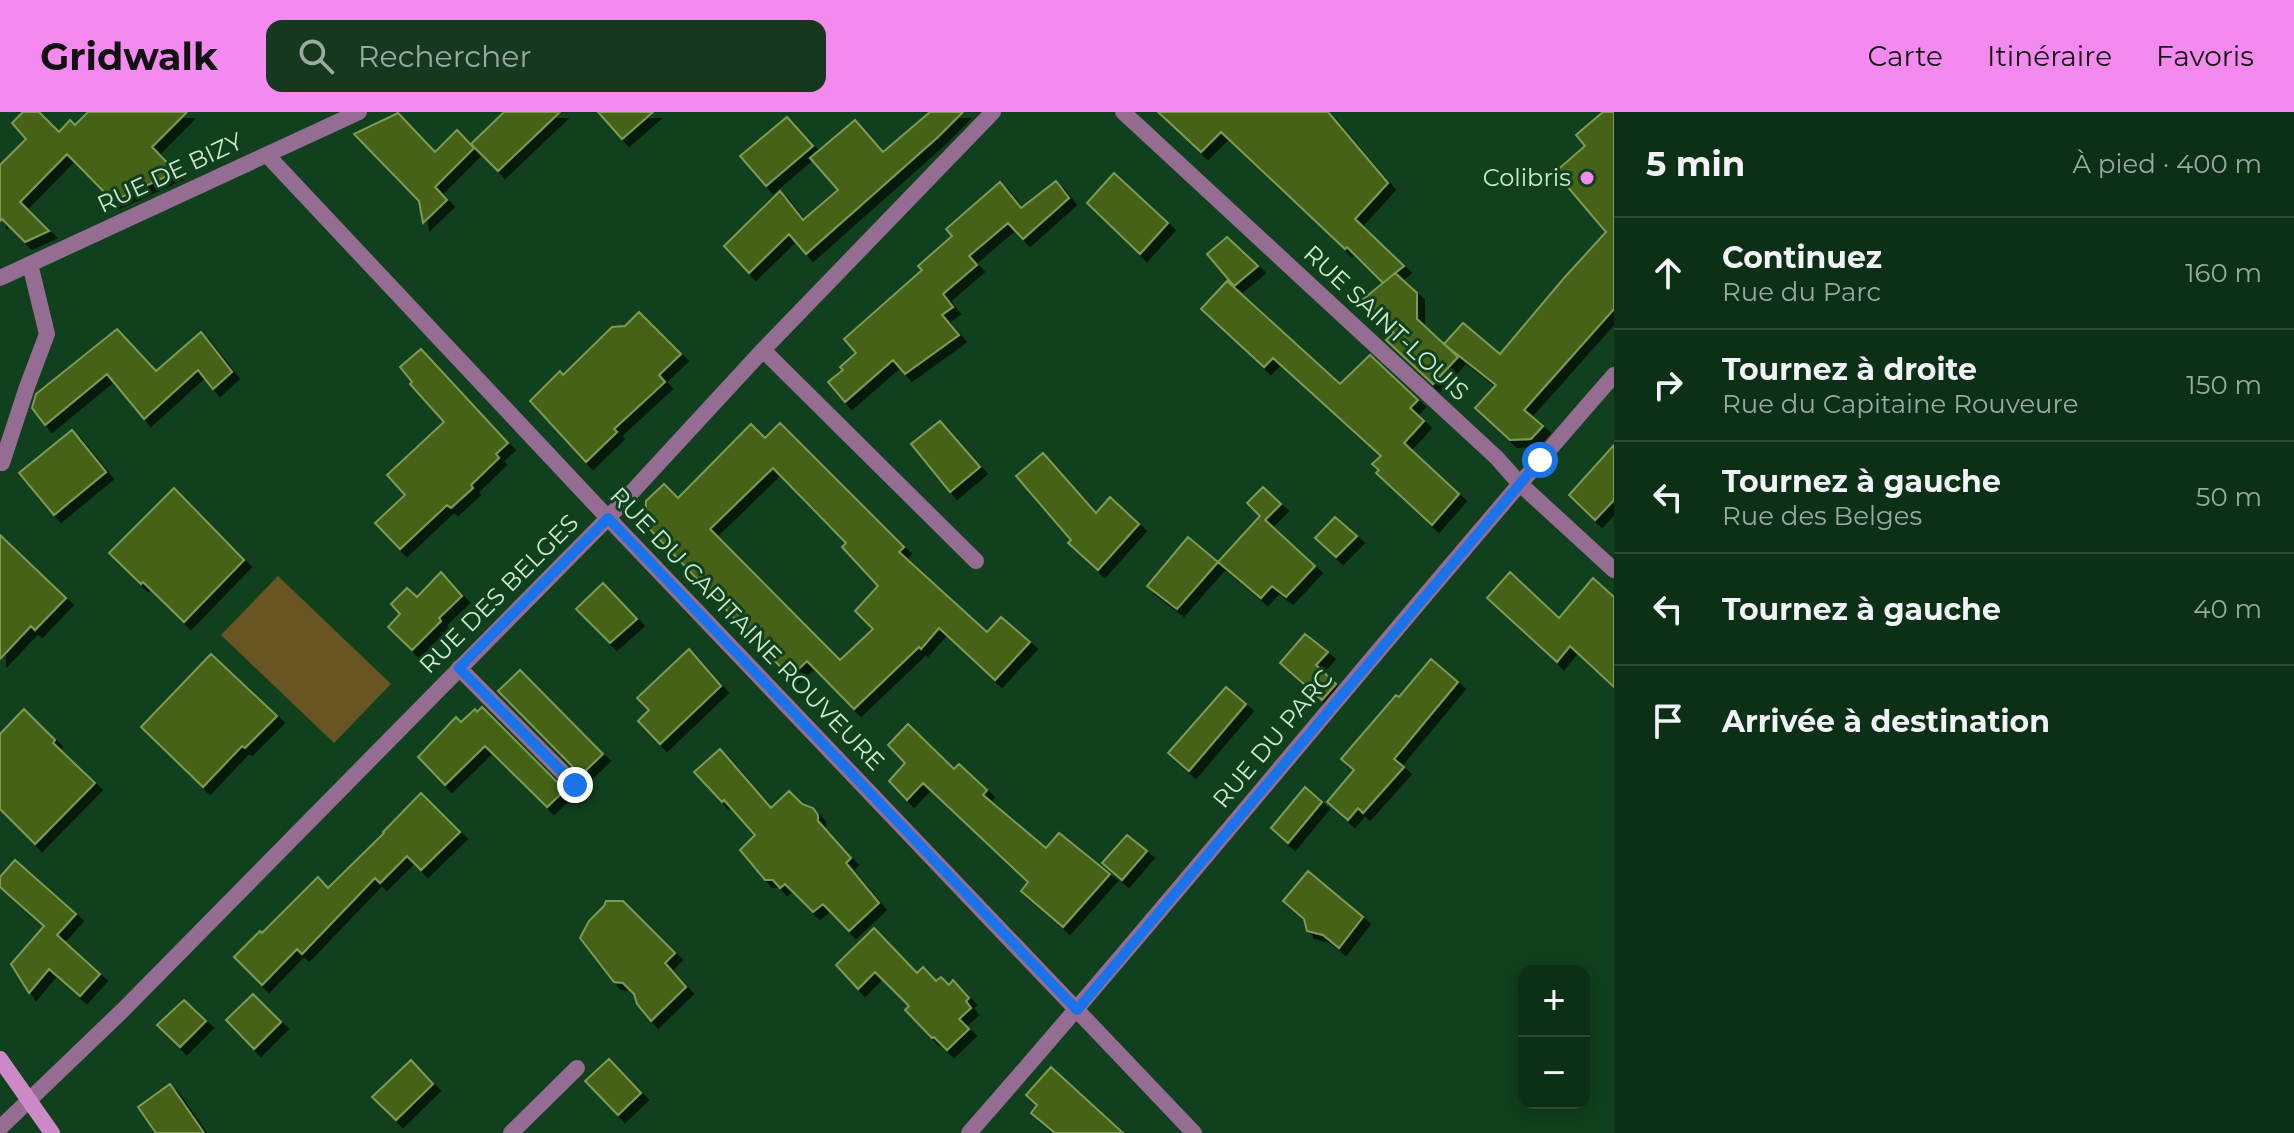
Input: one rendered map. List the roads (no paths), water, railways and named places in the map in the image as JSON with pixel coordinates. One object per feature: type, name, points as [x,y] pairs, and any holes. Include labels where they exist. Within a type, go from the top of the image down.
[{"type":"street","name":"RUE DE BIZY","points":[[0,278],[359,112]]},
{"type":"street","name":"RUE DES BELGES","points":[[0,1128],[123,1010],[608,518],[763,350],[993,112]]},
{"type":"street","name":"RUE SAINT-LOUIS","points":[[1123,112],[1614,570]]},
{"type":"street","name":"RUE DU CAPITAINE ROUVEURE","points":[[267,155],[1194,1133]]},
{"type":"street","points":[[2,463],[47,334],[30,264]]},
{"type":"street","points":[[763,350],[976,561]]},
{"type":"street","name":"RUE DU PARC","points":[[969,1133],[1077,1010],[1519,483],[1614,375]]},
{"type":"street","points":[[459,668],[575,785]]},
{"type":"street","points":[[0,1059],[52,1133]]},
{"type":"street","points":[[511,1133],[577,1068]]},
{"type":"place","name":"Colibris","points":[[1587,178]]}]
